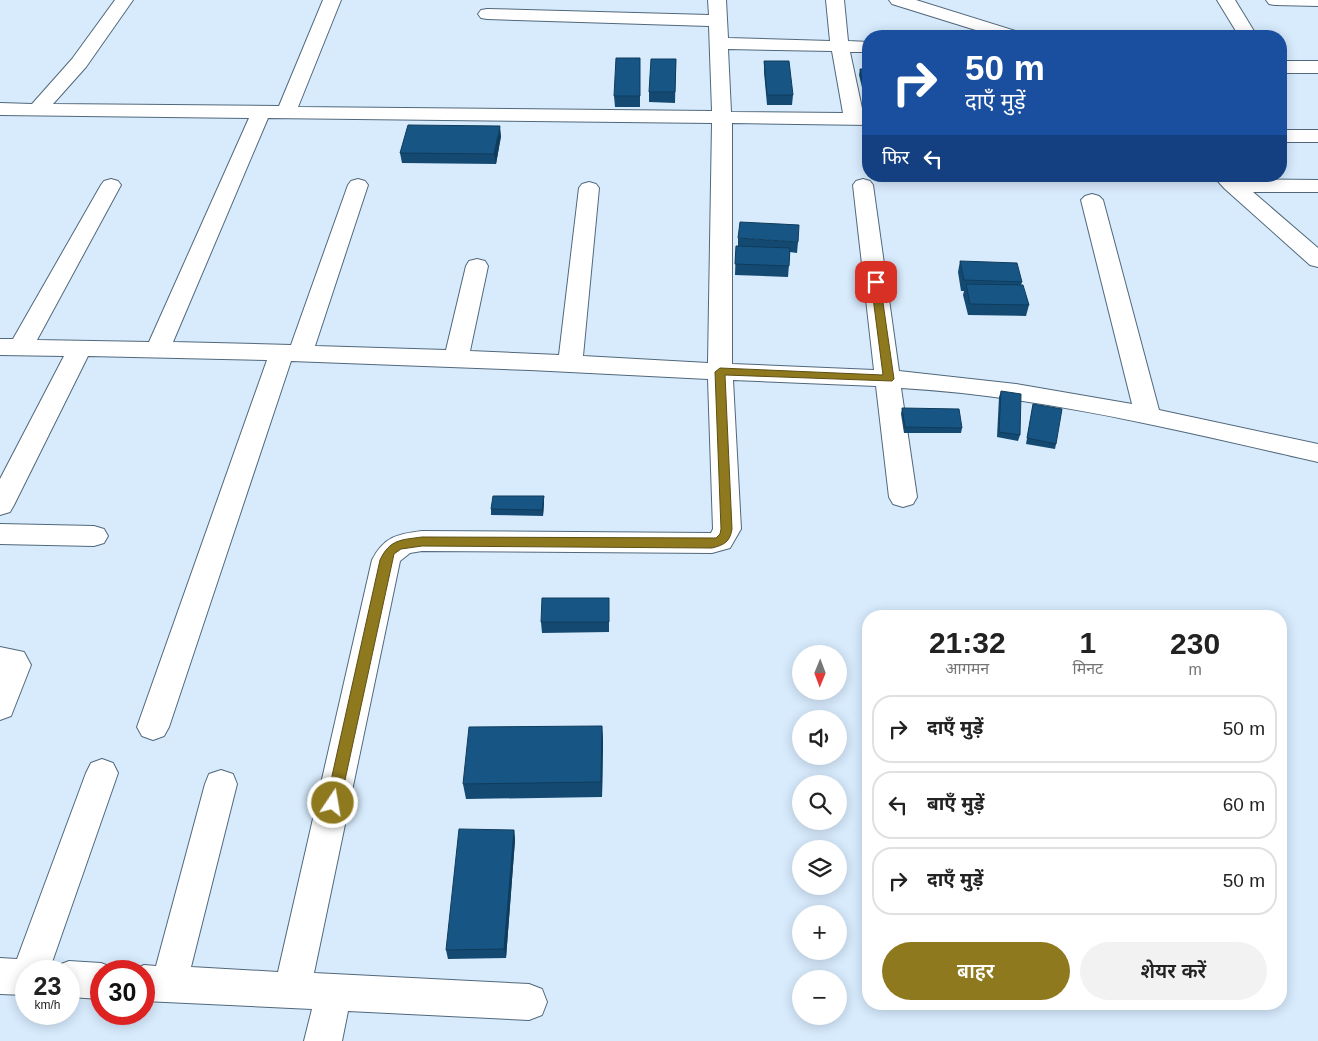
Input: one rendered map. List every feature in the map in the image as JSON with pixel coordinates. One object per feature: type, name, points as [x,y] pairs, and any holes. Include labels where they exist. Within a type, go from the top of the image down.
[{"type":"street","points":[[38,109],[79,63],[124,0]]},
{"type":"street","points":[[286,113],[332,0]]},
{"type":"street","points":[[292,990],[386,560],[390,552],[398,545],[422,541],[712,544],[720,542],[725,536],[727,529],[720,372],[722,118],[717,0]]},
{"type":"street","points":[[0,109],[861,119],[840,46],[835,0]]},
{"type":"street","points":[[898,0],[994,30]]},
{"type":"street","points":[[1226,0],[1244,30]]},
{"type":"street","points":[[1275,0],[1318,1]]},
{"type":"street","points":[[487,14],[719,21]]},
{"type":"street","points":[[719,43],[862,47]]},
{"type":"street","points":[[1287,67],[1317,69]]},
{"type":"street","points":[[158,349],[261,112]]},
{"type":"street","points":[[1287,136],[1318,136]]},
{"type":"street","points":[[1230,182],[1318,260]]},
{"type":"street","points":[[1258,182],[1318,186]]},
{"type":"street","points":[[10,347],[111,185]]},
{"type":"street","points":[[153,727],[291,353],[358,185]]},
{"type":"street","points":[[863,185],[902,497]]},
{"type":"street","points":[[570,363],[588,188]]},
{"type":"street","points":[[1092,200],[1148,416]]},
{"type":"street","points":[[456,359],[477,266]]},
{"type":"street","points":[[10,347],[158,349],[570,363],[888,379],[1030,394],[1148,416],[1318,453]]},
{"type":"street","points":[[0,505],[11,461],[80,348]]},
{"type":"street","points":[[0,534],[94,536]]},
{"type":"street","points":[[0,659],[13,661],[16,665],[0,707]]},
{"type":"street","points":[[35,960],[102,773]]},
{"type":"street","points":[[221,784],[156,983],[529,1002]]},
{"type":"street","points":[[0,976],[15,977]]},
{"type":"street","points":[[323,1041],[334,992]]},
{"type":"building","points":[[616,58],[640,58],[640,96],[614,96]]},
{"type":"building","points":[[651,59],[676,59],[675,92],[649,92]]},
{"type":"building","points":[[764,61],[789,61],[793,95],[767,95]]},
{"type":"building","points":[[408,125],[500,126],[494,154],[400,153]]},
{"type":"building","points":[[740,222],[799,225],[798,242],[738,238]]},
{"type":"building","points":[[736,246],[790,248],[789,266],[735,264]]},
{"type":"building","points":[[960,261],[1017,263],[1022,282],[964,280]]},
{"type":"building","points":[[966,284],[1023,285],[1029,305],[970,304]]},
{"type":"building","points":[[1001,391],[1021,394],[1020,435],[999,432]]},
{"type":"building","points":[[1033,404],[1062,409],[1056,444],[1027,438]]},
{"type":"building","points":[[902,408],[959,409],[962,428],[905,427]]},
{"type":"building","points":[[493,496],[544,496],[542,510],[491,509]]},
{"type":"building","points":[[542,598],[609,598],[609,622],[541,622]]},
{"type":"building","points":[[602,726],[601,782],[463,784],[469,727]]},
{"type":"building","points":[[459,829],[514,830],[504,949],[446,950]]},
{"type":"route","points":[[333,803],[386,560],[390,552],[398,545],[422,541],[712,544],[720,542],[725,536],[727,529],[720,372],[888,379],[876,282]]}]
